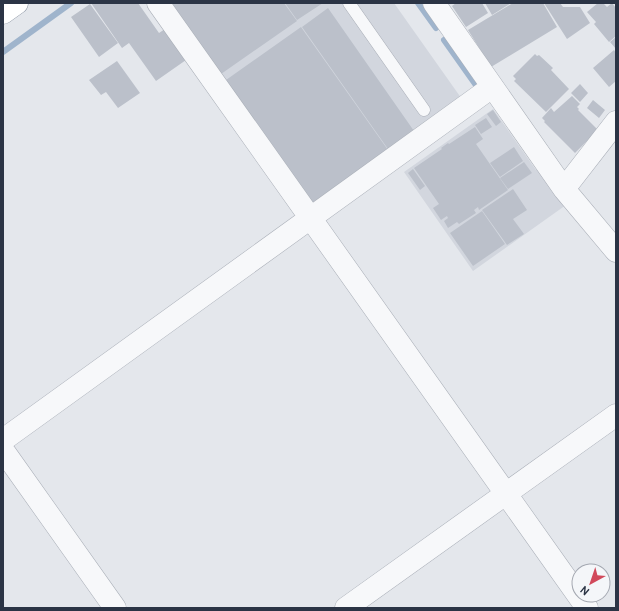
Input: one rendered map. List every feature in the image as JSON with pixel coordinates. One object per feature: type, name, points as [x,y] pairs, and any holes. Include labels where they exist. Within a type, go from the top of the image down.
[{"type":"highway","points":[[3,13],[17,3]]},
{"type":"street","points":[[158,3],[587,608]]},
{"type":"street","points":[[434,3],[564,189],[616,251]]},
{"type":"street","points":[[3,440],[492,87]]},
{"type":"street","points":[[564,189],[616,122]]},
{"type":"street","points":[[346,608],[616,415]]},
{"type":"street","points":[[3,450],[115,608]]},
{"type":"lane","points":[[349,3],[424,110]]},
{"type":"shaded area","points":[[166,3],[394,3],[464,102],[314,207]]},
{"type":"shaded area","points":[[493,109],[536,170],[540,168],[566,205],[473,271],[404,172]]},
{"type":"building","points":[[91,3],[138,3],[159,33],[165,29],[186,60],[156,81],[129,43],[122,48]]},
{"type":"building","points":[[171,3],[284,3],[297,21],[221,74]]},
{"type":"building","points":[[285,3],[323,3],[297,20]]},
{"type":"building","points":[[456,3],[482,3],[488,13],[466,27],[452,6]]},
{"type":"building","points":[[485,3],[511,3],[492,15]]},
{"type":"building","points":[[513,3],[543,3],[557,27],[491,67],[468,30]]},
{"type":"building","points":[[544,3],[560,3],[563,7],[580,7],[590,23],[567,39]]},
{"type":"building","points":[[598,3],[603,3],[607,7],[612,3],[616,8],[616,36],[609,42],[594,24],[596,22],[587,12]]},
{"type":"building","points":[[90,4],[118,43],[99,57],[71,17]]},
{"type":"building","points":[[328,8],[414,131],[388,149],[302,27]]},
{"type":"building","points":[[301,27],[388,150],[312,203],[226,80]]},
{"type":"building","points":[[616,37],[616,49],[610,42]]},
{"type":"building","points":[[614,50],[616,53],[616,81],[609,87],[593,68]]},
{"type":"building","points":[[535,54],[537,56],[539,55],[553,68],[551,70],[569,89],[546,112],[514,81],[516,79],[513,76]]},
{"type":"building","points":[[117,61],[140,93],[118,108],[106,92],[101,95],[89,80]]},
{"type":"building","points":[[580,84],[588,93],[580,102],[571,93]]},
{"type":"building","points":[[572,96],[580,104],[577,107],[579,109],[578,110],[598,130],[575,153],[544,122],[545,121],[542,118],[551,108],[554,112]]},
{"type":"building","points":[[593,100],[605,110],[599,118],[587,108]]},
{"type":"building","points":[[493,110],[501,122],[496,126],[487,114]]},
{"type":"building","points":[[486,118],[492,127],[481,134],[475,125]]},
{"type":"building","points":[[475,127],[483,139],[476,144],[508,190],[479,210],[478,207],[474,210],[476,213],[459,224],[457,222],[448,228],[444,221],[448,218],[447,216],[441,220],[433,208],[439,204],[414,168],[442,149],[441,148],[448,143],[449,144]]},
{"type":"building","points":[[514,147],[523,161],[500,177],[490,163]]},
{"type":"building","points":[[524,162],[532,173],[508,189],[500,178]]},
{"type":"building","points":[[413,169],[425,186],[420,190],[408,173]]},
{"type":"building","points":[[513,189],[527,210],[513,219],[524,234],[507,245],[482,210]]},
{"type":"building","points":[[482,211],[505,244],[473,266],[450,233]]},
{"type":"waterway","points":[[3,52],[71,3]]},
{"type":"waterway","points":[[418,3],[436,28]]},
{"type":"waterway","points":[[444,40],[478,88]]}]
